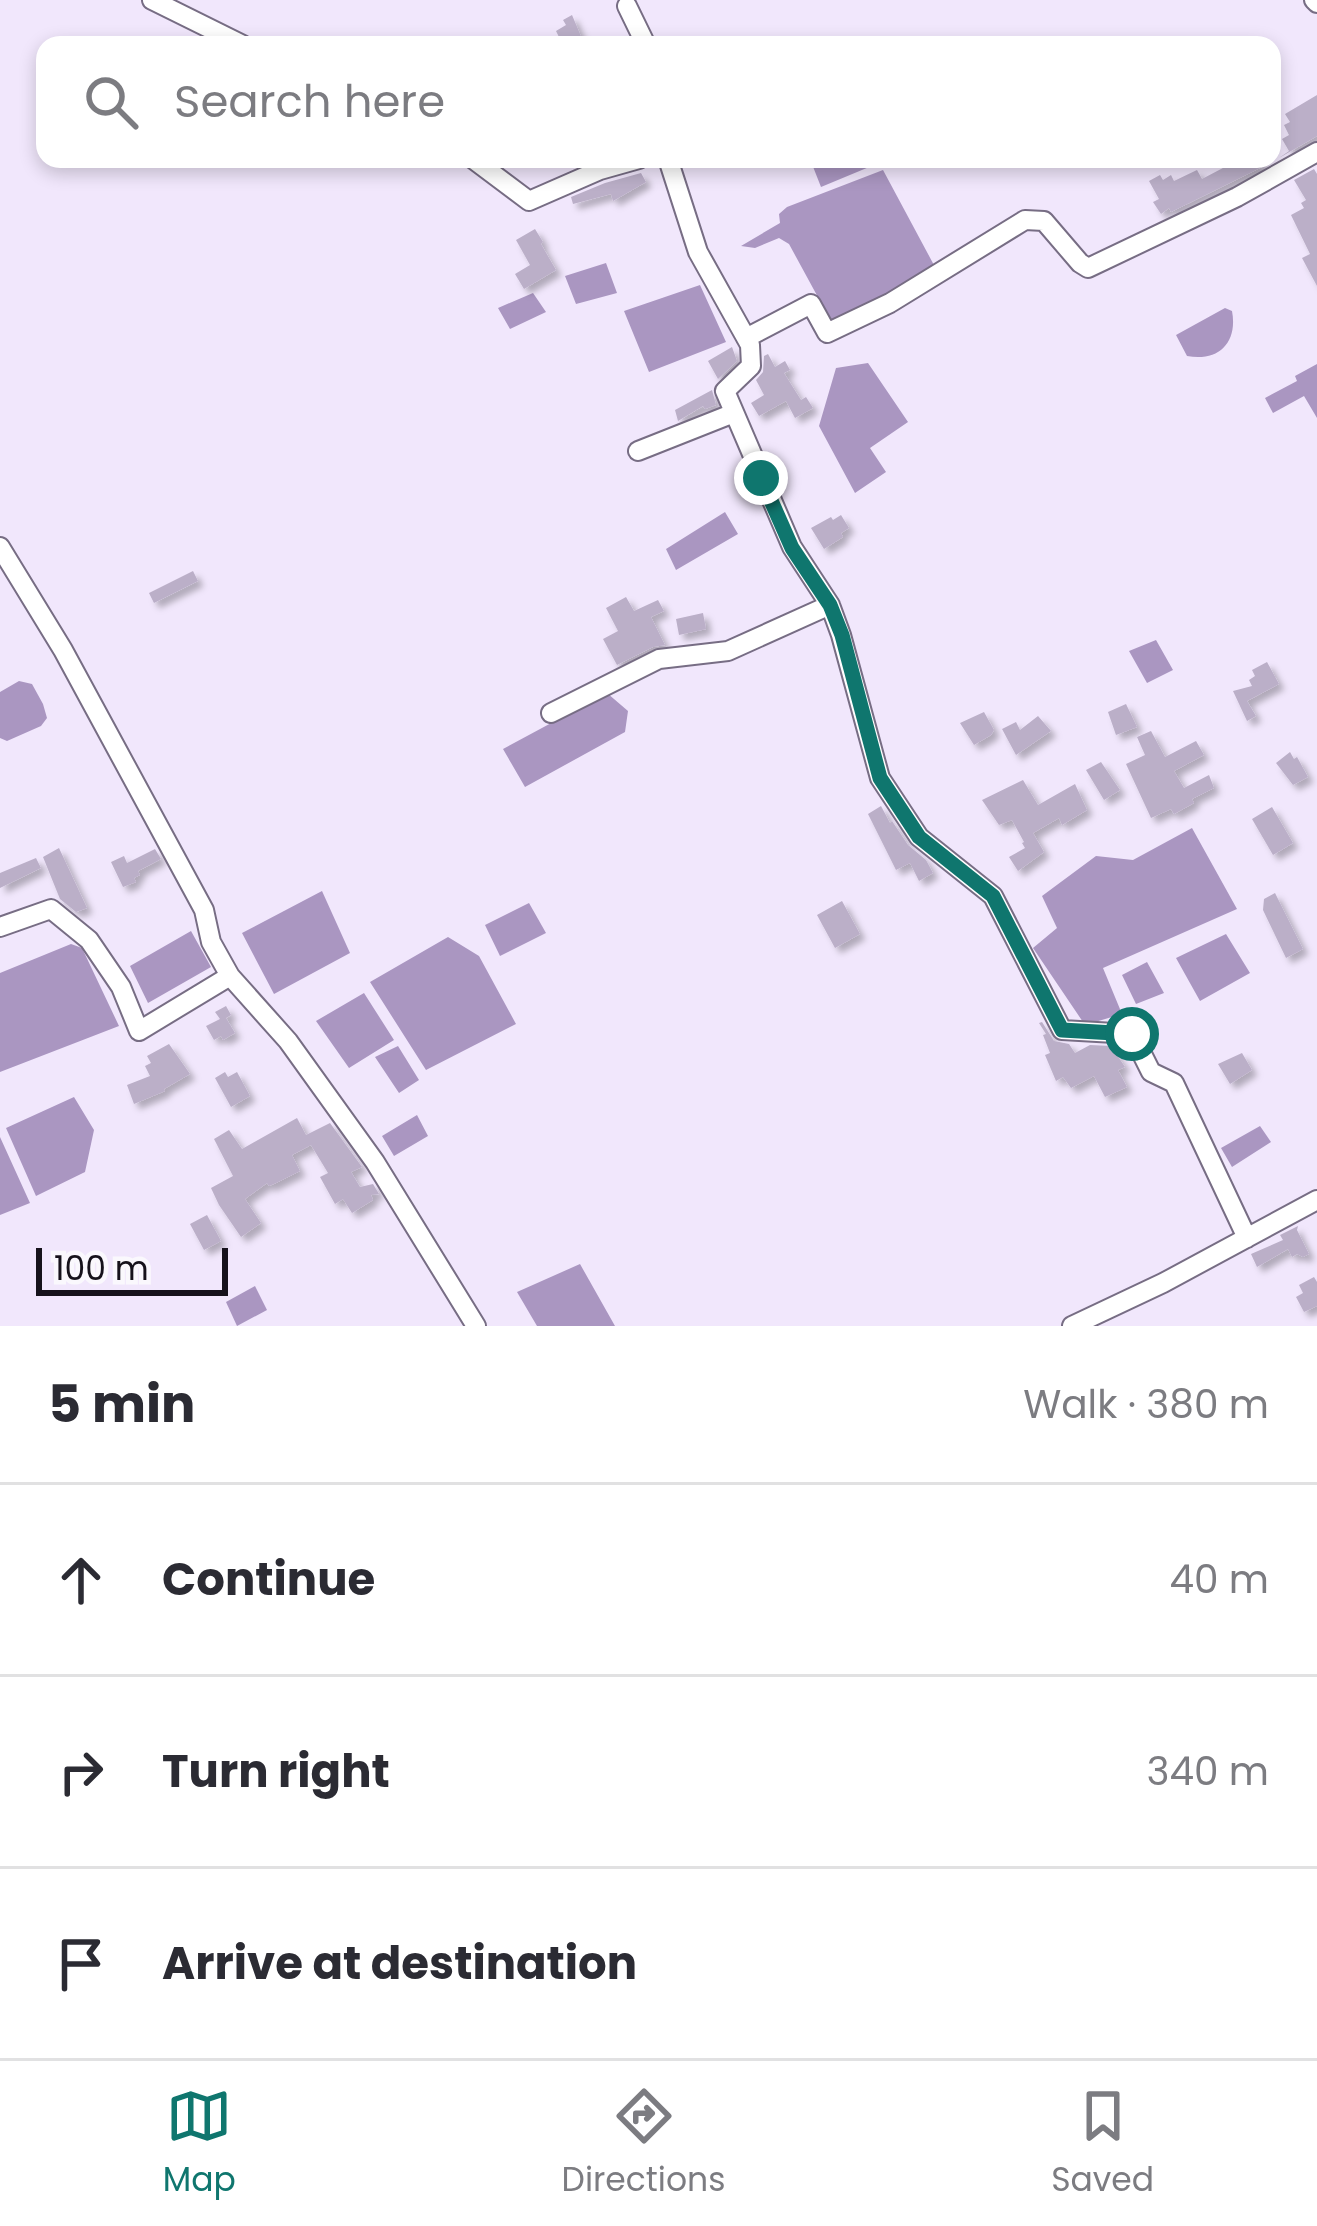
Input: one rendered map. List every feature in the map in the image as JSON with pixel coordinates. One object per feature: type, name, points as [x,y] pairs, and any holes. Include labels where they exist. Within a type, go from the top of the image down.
[{"type":"street","points":[[152,0],[225,36]]},
{"type":"street","points":[[627,6],[642,36]]},
{"type":"street","points":[[746,338],[811,304],[827,333],[890,303],[1025,220],[1043,221],[1088,268],[1238,197],[1317,152]]},
{"type":"street","points":[[485,168],[529,201],[607,168]]},
{"type":"street","points":[[671,168],[698,252],[750,345],[751,366],[725,391],[792,548],[830,605],[880,778],[919,837],[993,896],[1062,1030],[1132,1034],[1151,1072],[1174,1083],[1247,1238]]},
{"type":"street","points":[[638,451],[734,413]]},
{"type":"street","points":[[0,547],[63,650],[205,910],[211,942],[230,976],[288,1041],[375,1162],[476,1326]]},
{"type":"street","points":[[551,713],[659,658],[728,651],[830,605]]},
{"type":"street","points":[[0,927],[51,909],[89,940],[121,987],[139,1030],[230,976]]},
{"type":"street","points":[[1072,1326],[1317,1200]]},
{"type":"shaded area","points":[[814,168],[867,168],[821,187]]},
{"type":"shaded area","points":[[883,170],[935,267],[902,291],[832,323],[789,244],[779,238],[755,248],[741,246],[780,223],[779,214],[787,207]]},
{"type":"shaded area","points":[[606,263],[617,293],[576,304],[565,276]]},
{"type":"shaded area","points":[[700,285],[726,342],[649,372],[624,311]]},
{"type":"shaded area","points":[[533,293],[546,312],[510,329],[498,308]]},
{"type":"shaded area","points":[[1225,308],[1232,311],[1229,341],[1208,356],[1187,356],[1176,335]]},
{"type":"shaded area","points":[[868,363],[908,422],[870,448],[886,472],[855,493],[819,426],[836,368]]},
{"type":"shaded area","points":[[1317,364],[1317,418],[1304,396],[1273,413],[1265,398]]},
{"type":"shaded area","points":[[725,512],[738,534],[676,570],[666,549]]},
{"type":"shaded area","points":[[1156,640],[1173,670],[1147,683],[1129,651]]},
{"type":"shaded area","points":[[19,681],[32,684],[47,718],[41,726],[7,741],[0,738],[0,692]]},
{"type":"shaded area","points":[[607,693],[628,711],[625,732],[525,787],[503,749]]},
{"type":"shaded area","points":[[1192,828],[1237,909],[1103,968],[1122,1014],[1085,1025],[1033,948],[1057,928],[1042,896],[1096,856],[1133,860]]},
{"type":"shaded area","points":[[322,891],[350,953],[274,994],[242,933]]},
{"type":"shaded area","points":[[529,903],[546,933],[500,956],[485,925]]},
{"type":"shaded area","points":[[191,931],[211,967],[148,1003],[130,966]]},
{"type":"shaded area","points":[[1226,934],[1250,973],[1200,1001],[1176,958]]},
{"type":"shaded area","points":[[448,937],[479,956],[516,1024],[426,1070],[370,982]]},
{"type":"shaded area","points":[[71,944],[82,948],[119,1026],[0,1072],[0,973]]},
{"type":"shaded area","points":[[1147,962],[1164,993],[1136,1004],[1122,975]]},
{"type":"shaded area","points":[[364,993],[394,1040],[349,1068],[316,1021]]},
{"type":"shaded area","points":[[398,1046],[419,1080],[399,1093],[375,1057]]},
{"type":"shaded area","points":[[74,1097],[94,1130],[85,1172],[36,1196],[6,1128]]},
{"type":"shaded area","points":[[417,1115],[428,1136],[394,1156],[382,1136]]},
{"type":"shaded area","points":[[1260,1126],[1271,1142],[1232,1167],[1221,1148]]},
{"type":"shaded area","points":[[0,1137],[30,1203],[0,1215]]},
{"type":"shaded area","points":[[580,1264],[615,1326],[537,1326],[517,1292]]},
{"type":"shaded area","points":[[255,1286],[267,1310],[237,1326],[226,1302]]},
{"type":"building","points":[[572,15],[581,36],[558,36],[556,31],[566,25],[563,20]]},
{"type":"building","points":[[1317,95],[1317,136],[1281,157],[1289,151],[1282,139],[1289,135],[1285,114]]},
{"type":"building","points":[[1223,168],[1260,168],[1171,212],[1169,208],[1161,214],[1153,202],[1159,199],[1149,181],[1160,175],[1163,180],[1171,175],[1174,181],[1197,170],[1202,179]]},
{"type":"building","points":[[1314,169],[1317,286],[1302,258],[1310,254],[1291,215],[1304,208],[1301,203],[1306,200],[1294,180]]},
{"type":"building","points":[[641,173],[646,182],[613,201],[611,194],[573,204],[571,197]]},
{"type":"building","points":[[535,229],[556,270],[524,289],[515,274],[530,265],[516,240]]},
{"type":"building","points":[[732,347],[737,361],[718,379],[708,361]]},
{"type":"building","points":[[768,354],[775,367],[785,361],[790,370],[784,373],[801,400],[806,397],[813,408],[795,418],[786,401],[759,416],[751,403],[764,395],[756,380]]},
{"type":"building","points":[[712,390],[716,405],[703,406],[678,421],[675,410]]},
{"type":"building","points":[[841,515],[849,528],[824,549],[811,528]]},
{"type":"building","points":[[193,571],[198,581],[154,603],[149,593]]},
{"type":"building","points":[[626,597],[634,611],[658,600],[664,611],[651,617],[665,645],[617,665],[603,639],[618,631],[606,608]]},
{"type":"building","points":[[703,613],[706,629],[679,635],[676,619]]},
{"type":"building","points":[[1267,662],[1279,684],[1247,701],[1256,716],[1247,721],[1233,691],[1252,686],[1252,670]]},
{"type":"building","points":[[1126,704],[1137,727],[1116,735],[1108,712]]},
{"type":"building","points":[[984,712],[994,730],[974,745],[960,723]]},
{"type":"building","points":[[1038,716],[1051,731],[1016,755],[1002,729],[1016,722],[1020,730]]},
{"type":"building","points":[[1151,731],[1165,757],[1196,741],[1204,755],[1174,771],[1184,788],[1209,775],[1214,788],[1174,814],[1171,809],[1151,818],[1126,764],[1145,755],[1137,737]]},
{"type":"building","points":[[1290,752],[1308,777],[1293,785],[1276,763]]},
{"type":"building","points":[[1101,762],[1120,790],[1104,800],[1086,770]]},
{"type":"building","points":[[1023,780],[1038,805],[1075,784],[1087,810],[1062,825],[1059,818],[1033,833],[1044,852],[1018,871],[1009,857],[1025,848],[1024,842],[1012,820],[999,825],[982,800]]},
{"type":"building","points":[[881,806],[933,873],[919,881],[910,863],[896,870],[868,814]]},
{"type":"building","points":[[1272,807],[1293,843],[1273,855],[1252,819]]},
{"type":"building","points":[[59,848],[87,908],[76,912],[60,899],[43,857]]},
{"type":"building","points":[[155,849],[161,859],[138,871],[136,882],[123,887],[111,862],[124,856],[127,863]]},
{"type":"building","points":[[36,858],[41,868],[0,888],[0,873]]},
{"type":"building","points":[[1275,893],[1303,949],[1286,958],[1263,910],[1264,899]]},
{"type":"building","points":[[842,901],[860,934],[835,948],[817,915]]},
{"type":"building","points":[[226,1006],[231,1015],[226,1018],[235,1033],[214,1040],[206,1026],[220,1019],[215,1012]]},
{"type":"building","points":[[1042,1022],[1054,1041],[1069,1044],[1075,1053],[1090,1045],[1111,1046],[1125,1067],[1118,1070],[1127,1087],[1105,1097],[1094,1076],[1071,1088],[1063,1077],[1056,1081],[1045,1055],[1050,1053]]},
{"type":"building","points":[[169,1044],[190,1074],[134,1104],[127,1085],[150,1076],[147,1056]]},
{"type":"building","points":[[1242,1053],[1252,1070],[1230,1084],[1218,1064]]},
{"type":"building","points":[[225,1072],[228,1077],[237,1072],[250,1096],[231,1107],[215,1078]]},
{"type":"building","points":[[297,1118],[306,1135],[330,1123],[362,1167],[351,1172],[360,1187],[373,1184],[379,1194],[371,1195],[373,1200],[352,1213],[343,1199],[335,1204],[320,1177],[328,1173],[311,1145],[292,1155],[300,1171],[267,1183],[245,1199],[261,1223],[241,1237],[211,1188],[233,1176],[214,1139],[229,1130],[242,1149]]},
{"type":"building","points":[[207,1215],[221,1241],[204,1250],[190,1224]]},
{"type":"building","points":[[1298,1226],[1309,1254],[1292,1257],[1288,1249],[1257,1267],[1251,1254],[1283,1240],[1280,1235]]},
{"type":"building","points":[[1314,1277],[1317,1306],[1304,1312],[1296,1297],[1303,1293],[1299,1285]]},
{"type":"route","points":[[761,478],[792,548],[830,605],[880,778],[919,837],[993,896],[1062,1030],[1132,1034]]}]
